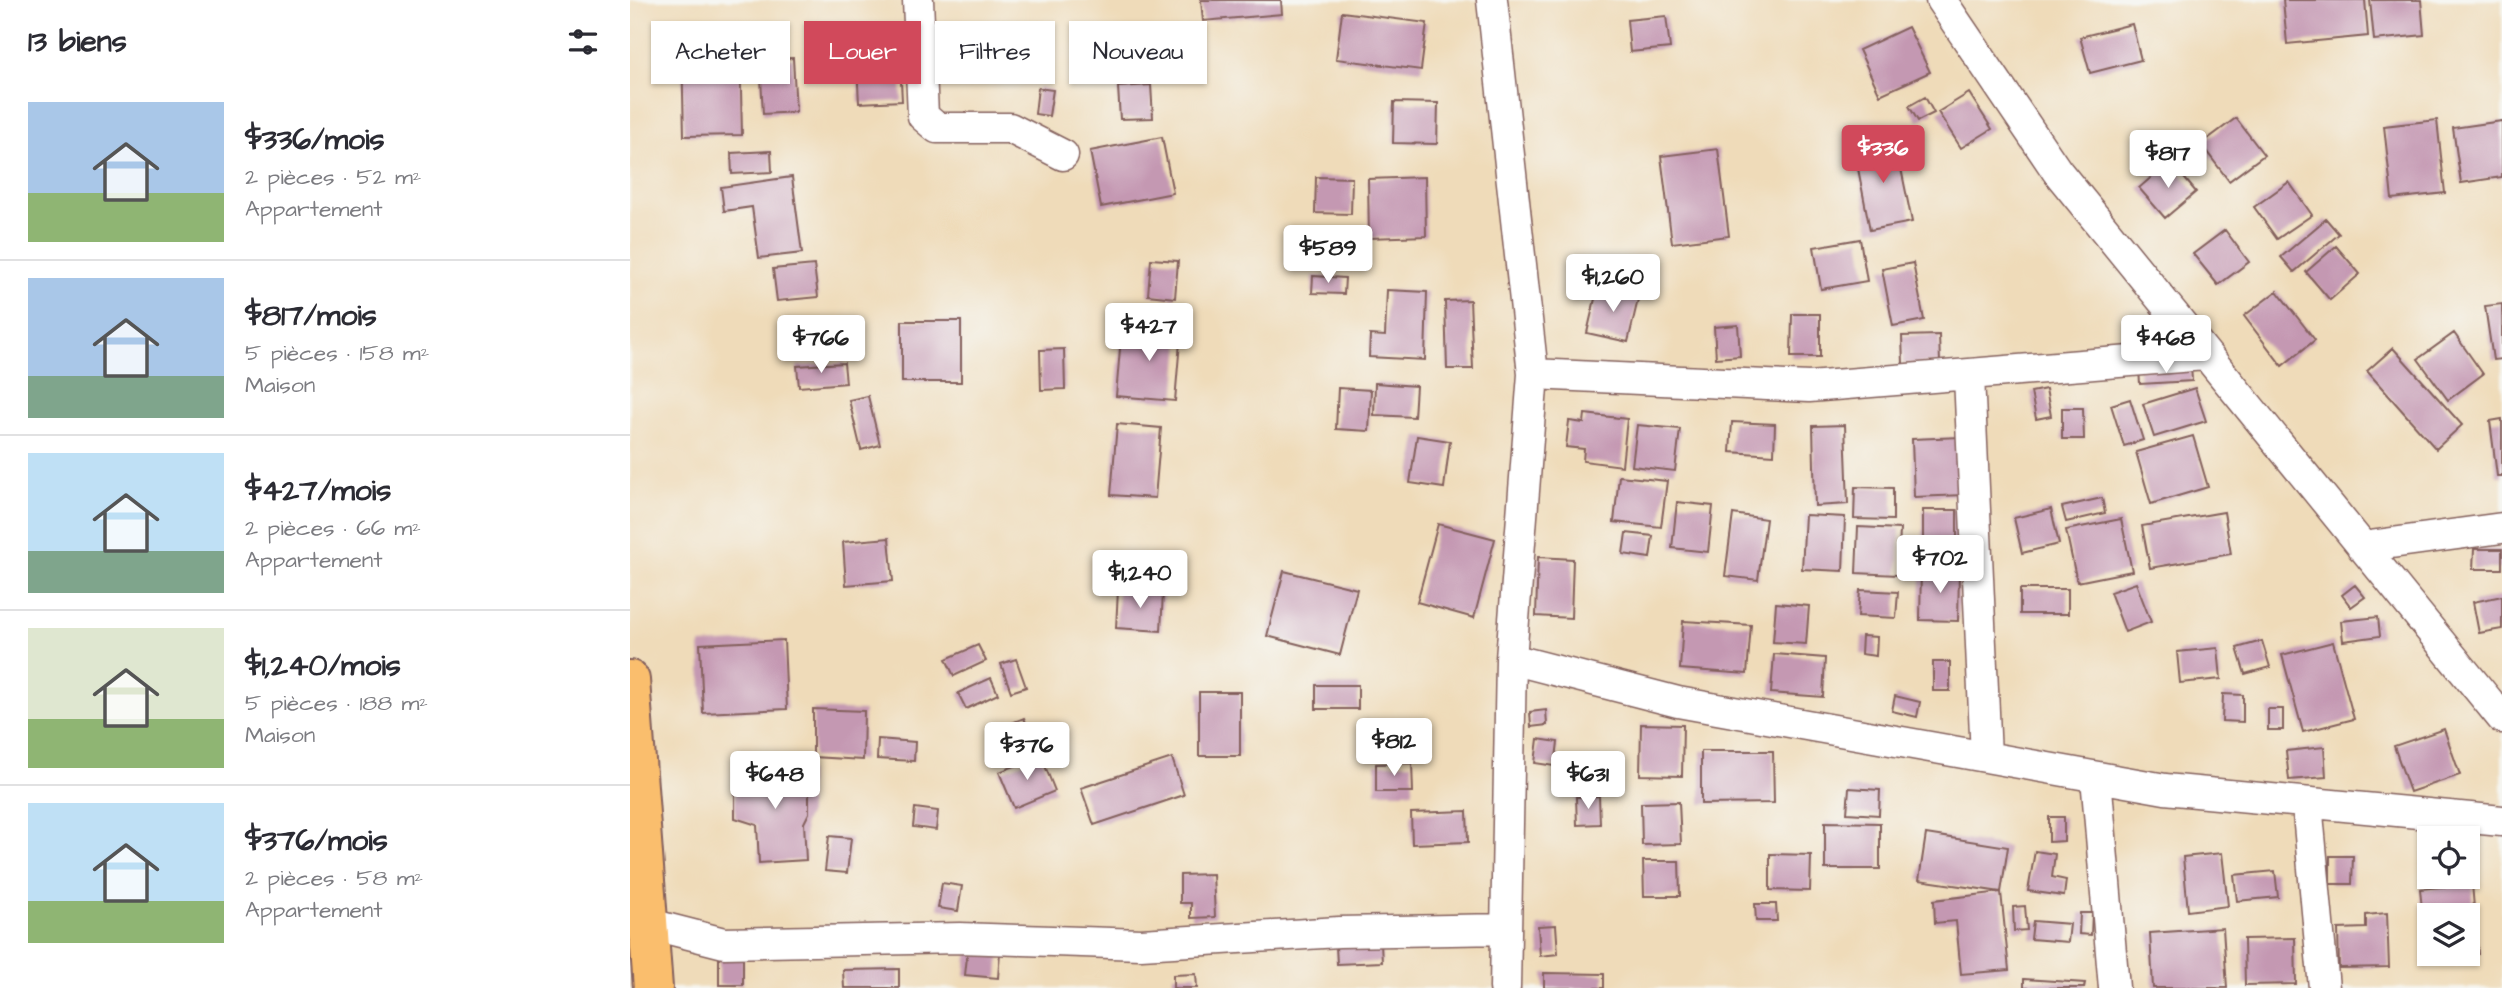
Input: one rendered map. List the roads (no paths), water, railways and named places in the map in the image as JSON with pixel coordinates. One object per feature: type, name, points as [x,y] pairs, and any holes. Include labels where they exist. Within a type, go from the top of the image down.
[{"type":"main road","points":[[630,680],[639,922],[653,988]]},
{"type":"street","points":[[918,0],[923,116],[937,128],[1010,128],[1063,155]]},
{"type":"street","points":[[1492,0],[1532,374],[1511,659],[1505,988]]},
{"type":"street","points":[[1941,0],[2057,171],[2362,547],[2489,684],[2502,718]]},
{"type":"street","points":[[1532,374],[1809,387],[2205,355]]},
{"type":"street","points":[[1969,376],[1986,757]]},
{"type":"street","points":[[2362,547],[2502,528]]},
{"type":"street","points":[[1511,659],[1678,702],[2165,789],[2502,821]]},
{"type":"street","points":[[2096,777],[2114,988]]},
{"type":"street","points":[[2307,803],[2324,988]]},
{"type":"street","points":[[639,922],[724,943],[960,938],[1141,944],[1339,932],[1506,929]]}]
